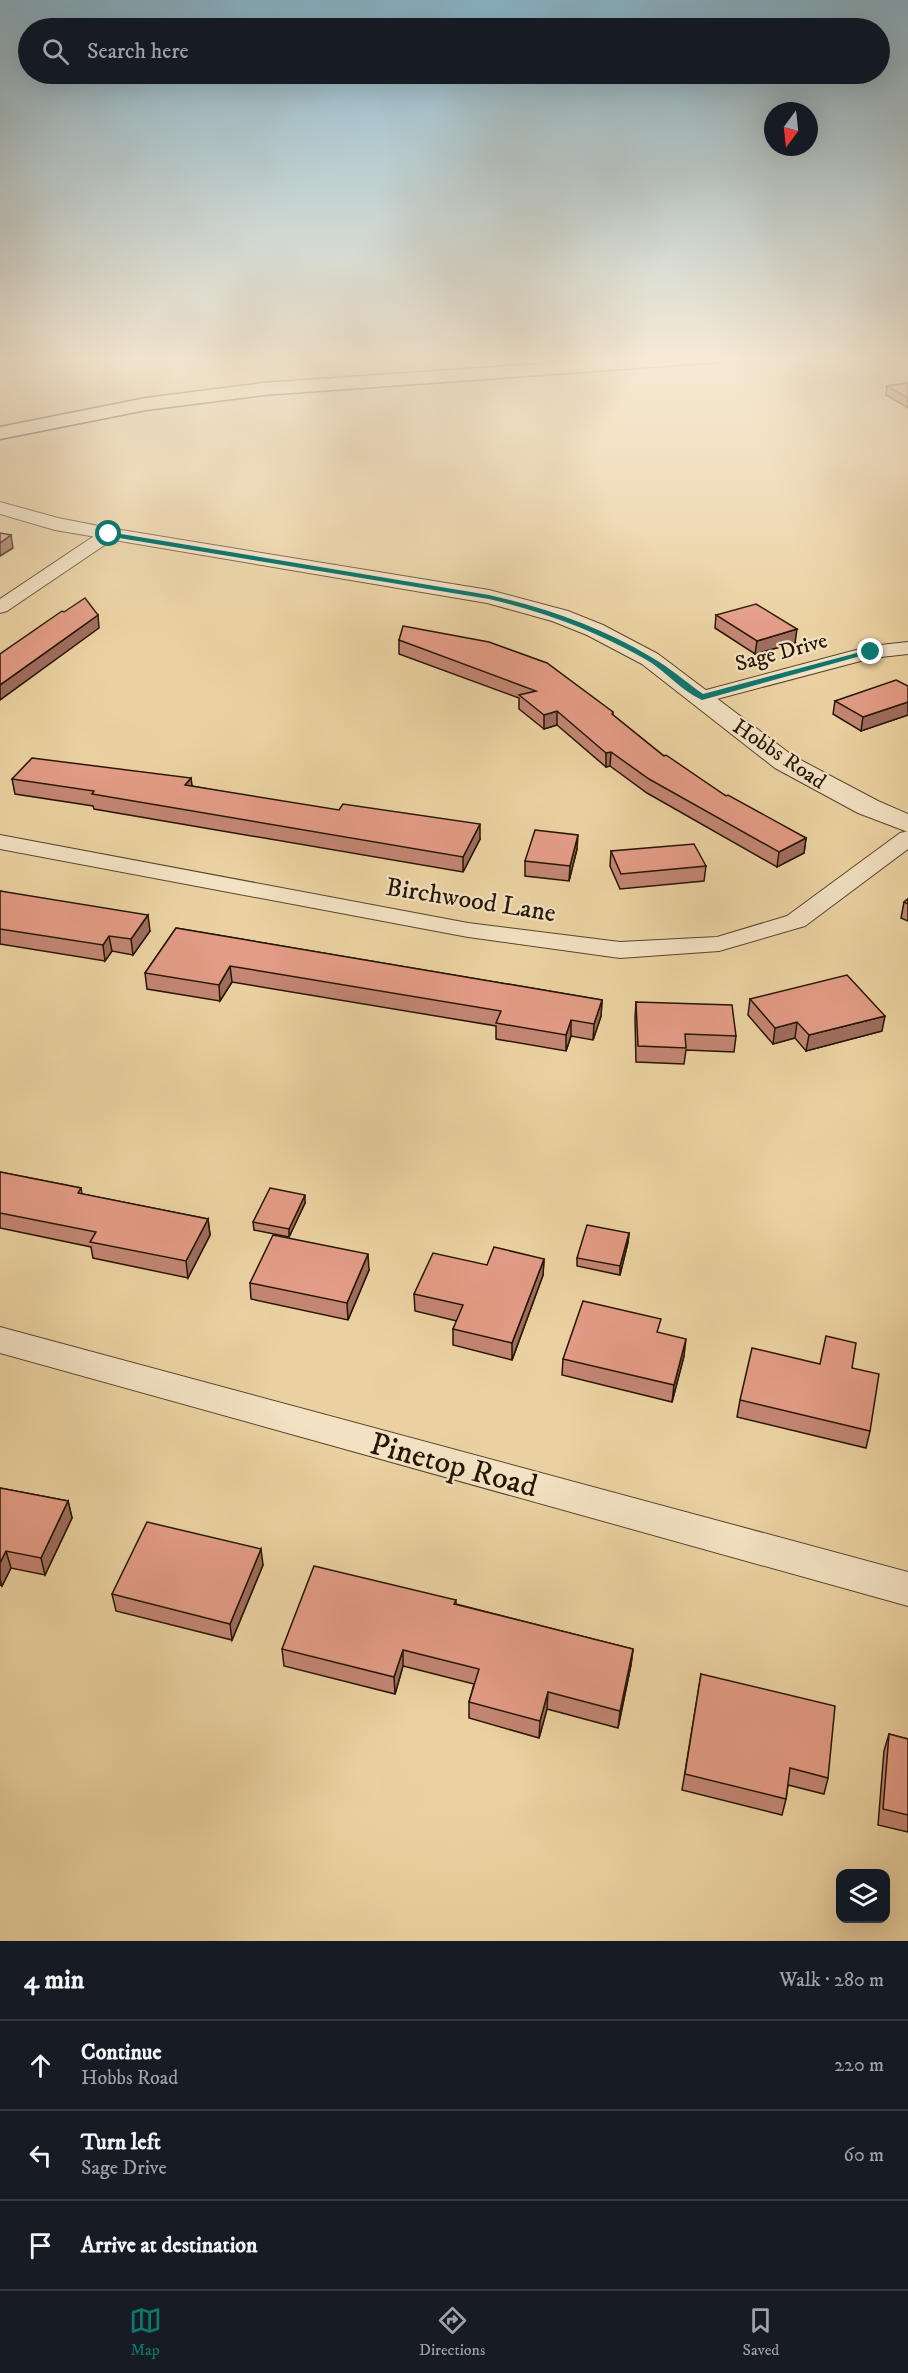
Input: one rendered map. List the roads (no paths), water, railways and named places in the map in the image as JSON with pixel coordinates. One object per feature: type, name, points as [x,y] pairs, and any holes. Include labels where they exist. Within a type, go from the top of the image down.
[{"type":"street","name":"Hobbs Road","points":[[0,508],[55,524],[489,597],[529,606],[595,630],[650,659],[784,762],[849,797],[908,824]]},
{"type":"street","points":[[0,607],[109,534]]},
{"type":"street","name":"Sage Drive","points":[[702,697],[871,652],[908,648]]},
{"type":"street","name":"Birchwood Lane","points":[[0,842],[468,930],[620,950],[719,944],[796,921],[908,838]]},
{"type":"street","name":"Pinetop Road","points":[[0,1340],[908,1589]]}]
